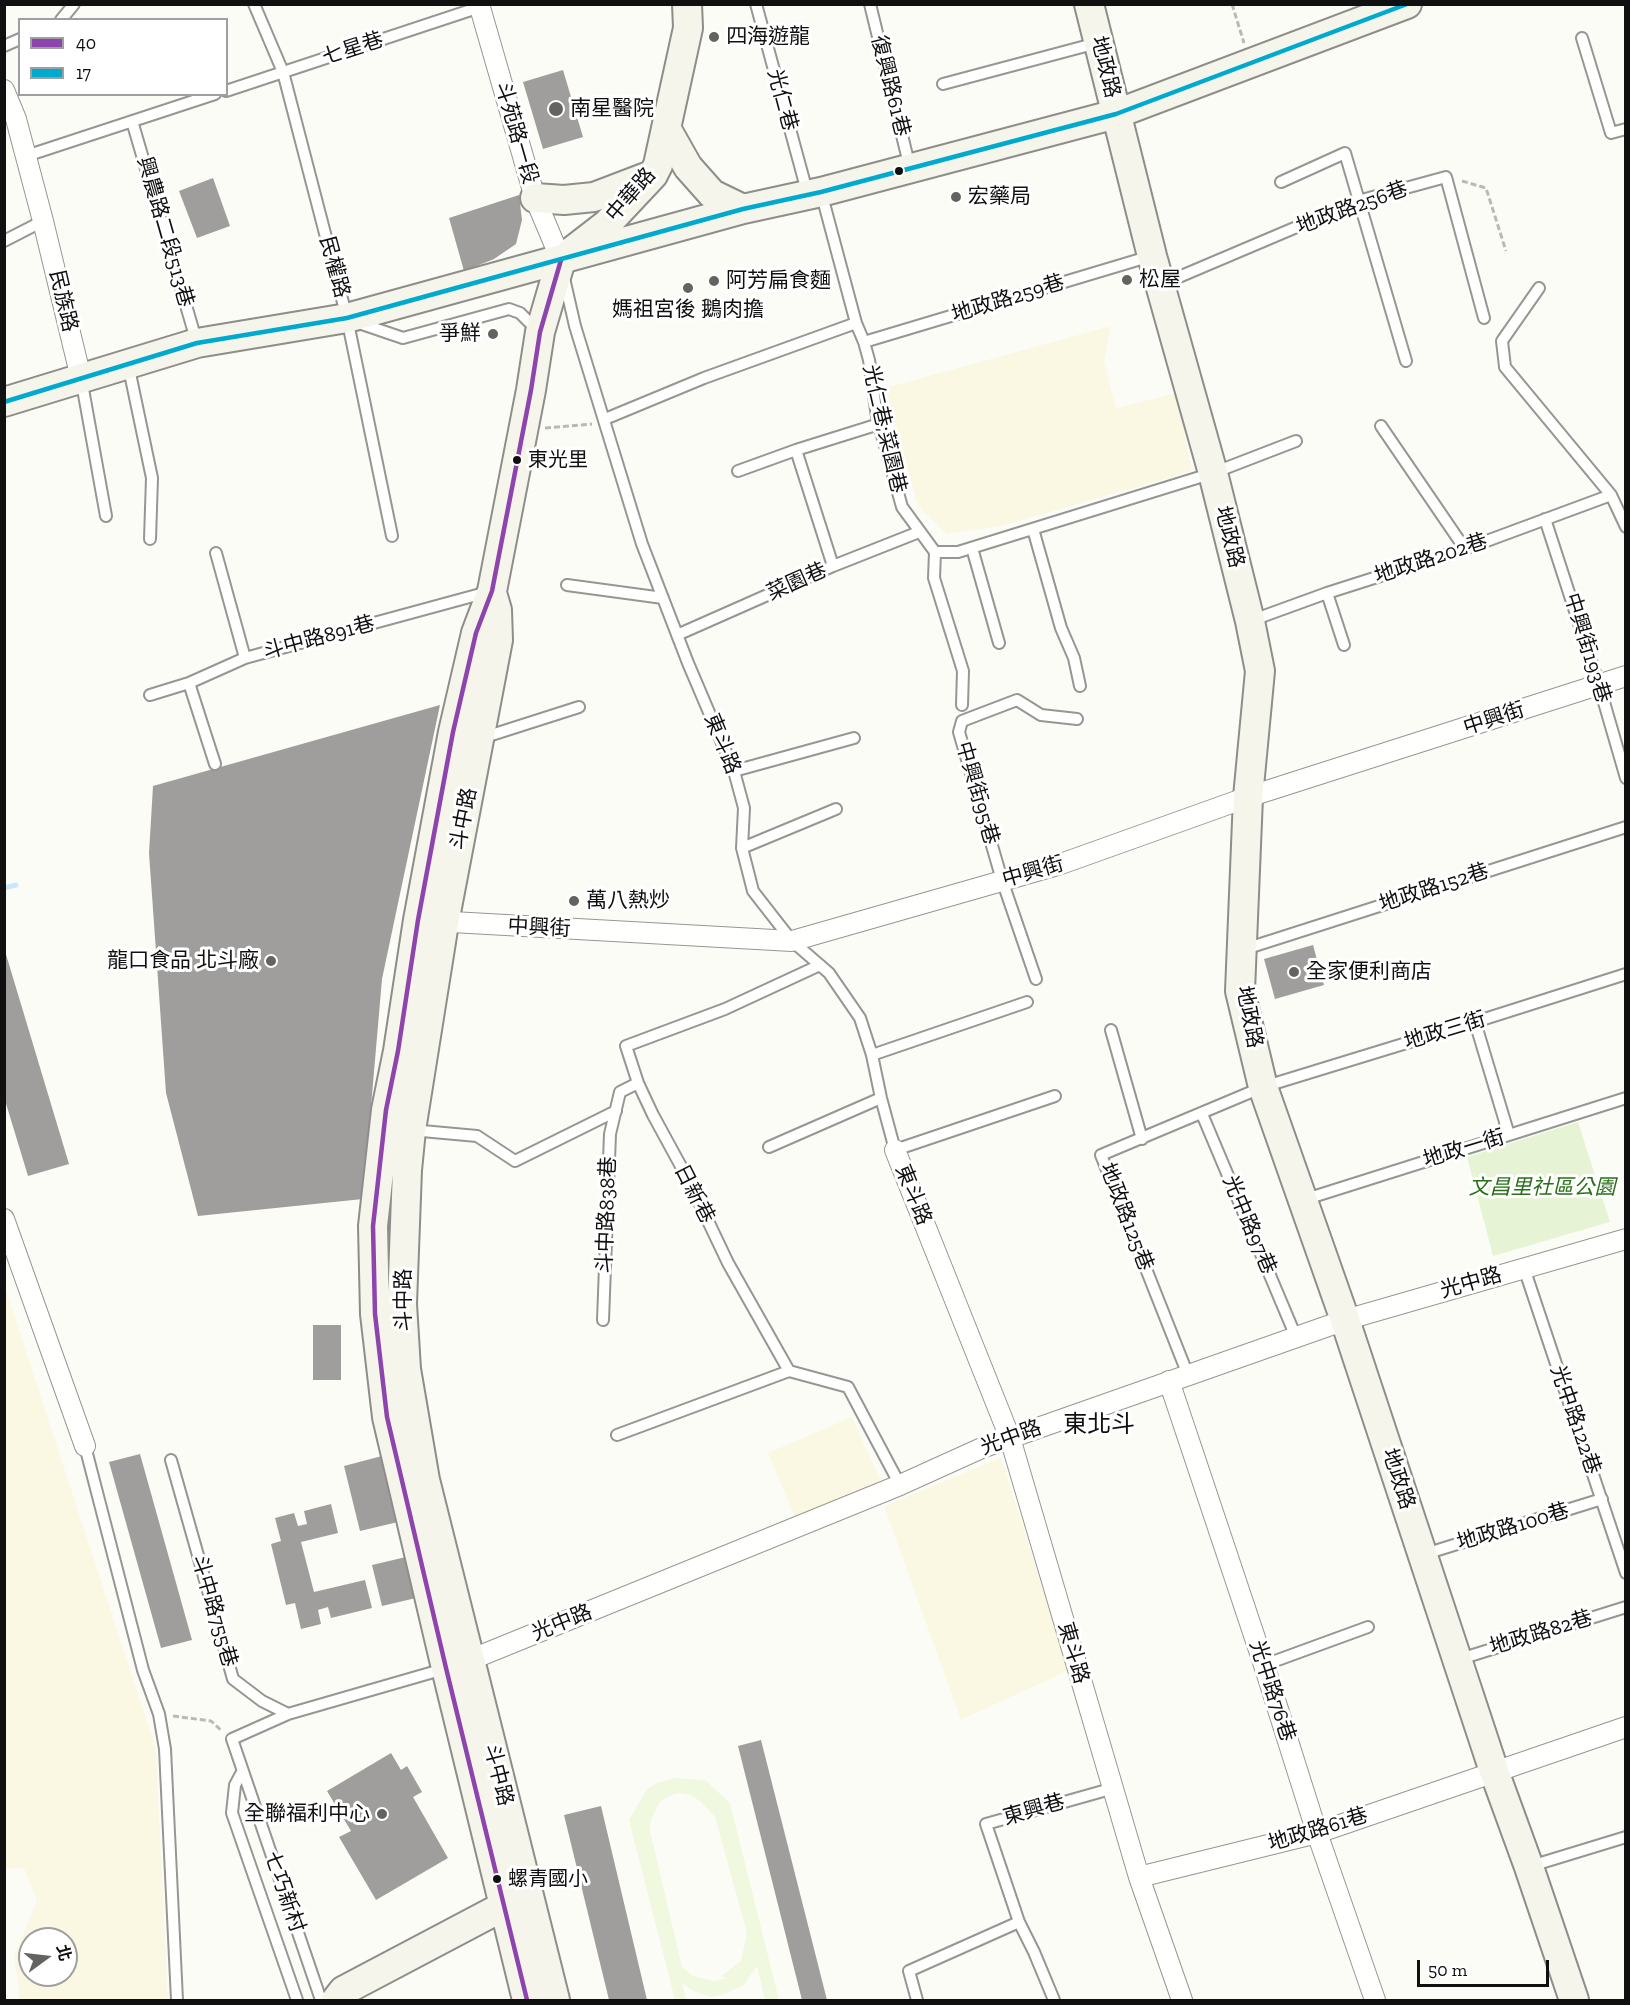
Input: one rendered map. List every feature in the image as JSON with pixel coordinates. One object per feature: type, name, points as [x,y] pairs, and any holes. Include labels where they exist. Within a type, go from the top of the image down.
[{"type":"street","name":"中華路","points":[[561,260],[607,224],[653,175],[658,165],[688,28],[687,4]]},
{"type":"street","name":"地政路","points":[[1089,4],[1152,256],[1213,473],[1250,621],[1260,671],[1248,797],[1240,991],[1263,1087],[1345,1320],[1494,1771],[1574,2001]]},
{"type":"street","points":[[4,402],[197,343],[347,318],[743,209],[814,193],[1116,114],[1407,4]]},
{"type":"street","name":"斗苑路一段","points":[[482,5],[535,198],[561,260]]},
{"type":"street","name":"民族路","points":[[4,90],[16,119],[26,156],[81,378]]},
{"type":"street","points":[[666,128],[688,167],[712,194],[743,209]]},
{"type":"street","points":[[535,198],[564,200],[594,196],[653,175]]},
{"type":"street","name":"斗中路","points":[[555,2001],[517,1902],[413,1483],[387,1417],[375,1314],[373,1226],[386,1110],[398,1051],[431,921],[466,736],[476,633],[492,591],[540,332],[561,260]]},
{"type":"street","name":"中興街","points":[[431,921],[792,941],[1058,865],[1248,797],[1626,676]]},
{"type":"street","name":"斗中路","points":[[413,1483],[402,1304],[406,1170],[431,921]]},
{"type":"street","name":"東斗路","points":[[895,1150],[1010,1438],[1139,1877],[1182,2001]]},
{"type":"street","points":[[4,1220],[85,1446]]},
{"type":"street","name":"光中路","points":[[457,1665],[900,1485],[984,1447],[1345,1320],[1626,1239]]},
{"type":"street","name":"光中路76巷","points":[[1178,1378],[1317,1833],[1375,2001]]},
{"type":"street","name":"地政路61巷","points":[[1139,1877],[1317,1833],[1626,1727]]},
{"type":"street","points":[[337,1998],[517,1902]]},
{"type":"street","name":"斗中路","points":[[517,1902],[527,2001]]},
{"type":"lane","points":[[63,18],[74,4]]},
{"type":"lane","name":"民權路","points":[[254,4],[283,72],[347,318],[392,536]]},
{"type":"lane","name":"光仁巷","points":[[756,4],[814,193]]},
{"type":"lane","name":"復興路61巷","points":[[870,4],[910,168]]},
{"type":"lane","name":"七星巷","points":[[228,90],[482,5]]},
{"type":"lane","points":[[1582,38],[1611,133],[1626,129]]},
{"type":"lane","points":[[4,46],[18,40]]},
{"type":"lane","points":[[943,84],[1099,42]]},
{"type":"lane","points":[[26,156],[209,96]]},
{"type":"lane","name":"興農路二段513巷","points":[[132,121],[197,343]]},
{"type":"lane","points":[[1281,182],[1345,153],[1406,361]]},
{"type":"lane","points":[[1446,177],[1484,318]]},
{"type":"lane","name":"地政路256巷","points":[[1160,285],[1358,201],[1446,177]]},
{"type":"lane","name":"光仁巷;菜園巷","points":[[814,193],[864,342],[879,424],[902,507],[935,552]]},
{"type":"lane","points":[[4,241],[43,221]]},
{"type":"lane","name":"地政路259巷","points":[[864,342],[1152,256]]},
{"type":"lane","name":"東斗路","points":[[561,260],[575,326],[642,544],[734,771],[744,808],[742,848],[753,891],[792,941],[829,973],[860,1018],[872,1056],[895,1150]]},
{"type":"lane","points":[[1539,288],[1502,341],[1504,367],[1611,495],[1626,527]]},
{"type":"lane","points":[[347,318],[403,338],[509,309],[520,312],[540,332]]},
{"type":"lane","points":[[605,421],[704,378],[856,323]]},
{"type":"lane","points":[[128,364],[152,478],[150,539]]},
{"type":"lane","name":"民族路","points":[[81,378],[106,516]]},
{"type":"lane","points":[[738,471],[879,424]]},
{"type":"lane","points":[[1381,426],[1465,549]]},
{"type":"lane","points":[[962,705],[963,671],[934,578],[935,552],[958,552],[972,548],[1213,473],[1296,441]]},
{"type":"lane","points":[[796,450],[833,566]]},
{"type":"lane","name":"地政路202巷","points":[[1250,621],[1327,593],[1465,549],[1611,495]]},
{"type":"lane","name":"中興街193巷","points":[[1545,519],[1599,685],[1626,778]]},
{"type":"lane","points":[[1033,529],[1061,628],[1074,658],[1080,686]]},
{"type":"lane","name":"菜園巷","points":[[677,635],[833,566],[919,532]]},
{"type":"lane","points":[[972,548],[999,643]]},
{"type":"lane","points":[[216,553],[245,658]]},
{"type":"lane","points":[[567,585],[663,598]]},
{"type":"lane","name":"斗中路891巷","points":[[150,695],[189,683],[245,658],[492,591]]},
{"type":"lane","points":[[1327,593],[1344,645]]},
{"type":"lane","points":[[189,683],[215,764]]},
{"type":"lane","name":"中興街95巷","points":[[1002,880],[959,732],[962,721],[1017,699],[1041,715],[1077,719]]},
{"type":"lane","points":[[466,736],[579,707]]},
{"type":"lane","points":[[734,771],[854,738]]},
{"type":"lane","points":[[742,848],[836,809]]},
{"type":"lane","name":"地政路152巷","points":[[1242,950],[1626,827]]},
{"type":"lane","points":[[1002,880],[1036,979]]},
{"type":"lane","name":"日新巷","points":[[789,1371],[728,1263],[638,1083],[626,1046],[726,1009],[820,965]]},
{"type":"lane","name":"地政三街","points":[[1263,1087],[1626,974]]},
{"type":"lane","points":[[872,1056],[1027,1002]]},
{"type":"lane","points":[[1475,1022],[1509,1135]]},
{"type":"lane","points":[[1111,1030],[1142,1139]]},
{"type":"lane","name":"斗中路838巷","points":[[603,1320],[610,1134],[620,1092],[638,1083]]},
{"type":"lane","name":"地政路125巷","points":[[1178,1378],[1101,1155],[1263,1087]]},
{"type":"lane","points":[[895,1150],[1055,1096]]},
{"type":"lane","points":[[769,1147],[881,1098]]},
{"type":"lane","name":"地政一街","points":[[1302,1200],[1626,1098]]},
{"type":"lane","points":[[411,1130],[477,1136],[515,1161],[615,1111]]},
{"type":"lane","name":"光中路97巷","points":[[1202,1114],[1296,1337]]},
{"type":"lane","name":"光中路122巷","points":[[1524,1268],[1626,1573]]},
{"type":"lane","points":[[617,1435],[789,1371],[848,1387],[900,1485]]},
{"type":"lane","points":[[85,1446],[143,1670],[159,1714],[165,1749],[177,2001]]},
{"type":"lane","name":"斗中路755巷","points":[[171,1460],[233,1679],[262,1701],[288,1714]]},
{"type":"lane","name":"地政路100巷","points":[[1423,1555],[1602,1499]]},
{"type":"lane","name":"地政路82巷","points":[[1457,1660],[1626,1607]]},
{"type":"lane","points":[[1264,1665],[1368,1627]]},
{"type":"lane","points":[[232,1739],[288,1714],[457,1665]]},
{"type":"lane","name":"七巧新村","points":[[232,1739],[242,1772],[337,1998]]},
{"type":"lane","points":[[242,1772],[235,1785],[232,1814],[297,2001]]},
{"type":"lane","name":"東興巷","points":[[1054,2001],[1019,1922],[986,1824],[1114,1788]]},
{"type":"lane","points":[[1529,1867],[1626,1837]]},
{"type":"lane","points":[[917,2001],[909,1971],[1019,1922]]},
{"type":"path","points":[[1232,4],[1250,64]]},
{"type":"path","points":[[1446,177],[1486,188],[1506,251]]},
{"type":"path","points":[[523,429],[605,421]]},
{"type":"path","points":[[159,1714],[211,1721],[232,1739]]},
{"type":"shaded area","points":[[1111,326],[1104,361],[1116,408],[1176,393],[1192,471],[1001,526],[947,534],[918,506],[885,388]]},
{"type":"shaded area","points":[[5,1287],[156,1749],[168,2000],[20,2000],[18,1987],[78,1987],[78,1927],[26,1927],[37,1901],[24,1868],[5,1869]]},
{"type":"shaded area","points":[[852,1417],[882,1484],[796,1520],[768,1453]]},
{"type":"shaded area","points":[[1001,1458],[1069,1670],[961,1720],[884,1506]]},
{"type":"shaded area","points":[[18,1946],[18,1985],[14,1956]]},
{"type":"green space","name":"文昌里社區公園","points":[[1578,1122],[1610,1222],[1493,1256],[1467,1157]]},
{"type":"green space","points":[[675,1778],[705,1780],[730,1803],[779,2000],[765,2000],[757,1966],[744,1985],[722,1995],[711,1997],[693,1991],[682,1983],[686,2000],[675,2000],[629,1820],[647,1789],[657,1783]],"holes":[[[677,1793],[690,1795],[700,1801],[715,1817],[747,1933],[741,1961],[721,1976],[727,1978],[714,1981],[693,1976],[682,1967],[650,1831],[651,1819],[660,1802]]]},
{"type":"building","name":"南星醫院","points":[[563,70],[583,137],[543,149],[523,82]]},
{"type":"building","points":[[213,178],[230,226],[197,238],[179,191]]},
{"type":"building","points":[[519,195],[522,220],[516,244],[494,259],[464,271],[449,218]]},
{"type":"building","name":"龍口食品 北斗廠","points":[[440,705],[382,979],[363,1199],[198,1216],[166,1093],[149,853],[153,786]]},
{"type":"building","name":"全家便利商店","points":[[1313,945],[1324,985],[1275,999],[1264,959]]},
{"type":"building","points":[[5,951],[69,1164],[28,1176],[4,1097]]},
{"type":"building","points":[[313,1325],[341,1325],[341,1380],[313,1380]]},
{"type":"building","points":[[140,1454],[192,1640],[161,1648],[109,1462]]},
{"type":"building","points":[[382,1456],[398,1522],[360,1531],[344,1466]]},
{"type":"building","points":[[331,1504],[338,1533],[301,1542],[314,1592],[365,1580],[372,1608],[331,1618],[328,1607],[318,1610],[321,1624],[301,1629],[295,1603],[286,1605],[271,1544],[281,1541],[275,1518],[294,1513],[298,1526],[307,1524],[304,1511]]},
{"type":"building","points":[[406,1557],[416,1598],[382,1606],[372,1565]]},
{"type":"building","points":[[761,1740],[827,2000],[802,2000],[738,1746]]},
{"type":"building","name":"全聯福利中心","points":[[391,1753],[401,1770],[407,1766],[422,1792],[413,1797],[448,1858],[376,1900],[339,1837],[351,1831],[327,1791]]},
{"type":"building","points":[[601,1806],[647,2000],[609,2000],[564,1815]]},
{"type":"waterway","points":[[4,888],[16,885]]},
{"type":"transit line","name":"17","points":[[4,402],[197,343],[347,318],[743,209],[821,192],[1116,114],[1407,4]]},
{"type":"transit line","name":"40","points":[[527,2000],[387,1417],[375,1314],[373,1226],[386,1110],[453,732],[476,633],[492,591],[540,332],[561,260]]},
{"type":"place","name":"四海遊龍","points":[[714,37]]},
{"type":"place","name":"南星醫院","points":[[556,109]]},
{"type":"place","name":"宏藥局","points":[[956,197]]},
{"type":"place","name":"松屋","points":[[1127,280]]},
{"type":"place","name":"阿芳扁食麵","points":[[714,281]]},
{"type":"place","name":"媽祖宮後 鵝肉擔","points":[[688,288]]},
{"type":"place","name":"爭鮮","points":[[493,334]]},
{"type":"place","name":"東光里","points":[[517,460]]},
{"type":"place","name":"萬八熱炒","points":[[574,901]]},
{"type":"place","name":"龍口食品 北斗廠","points":[[271,961]]},
{"type":"place","name":"全家便利商店","points":[[1294,972]]},
{"type":"place","name":"全聯福利中心","points":[[382,1814]]},
{"type":"place","name":"螺青國小","points":[[497,1879]]},
{"type":"district","name":"東北斗","points":[[1099,1425]]}]
